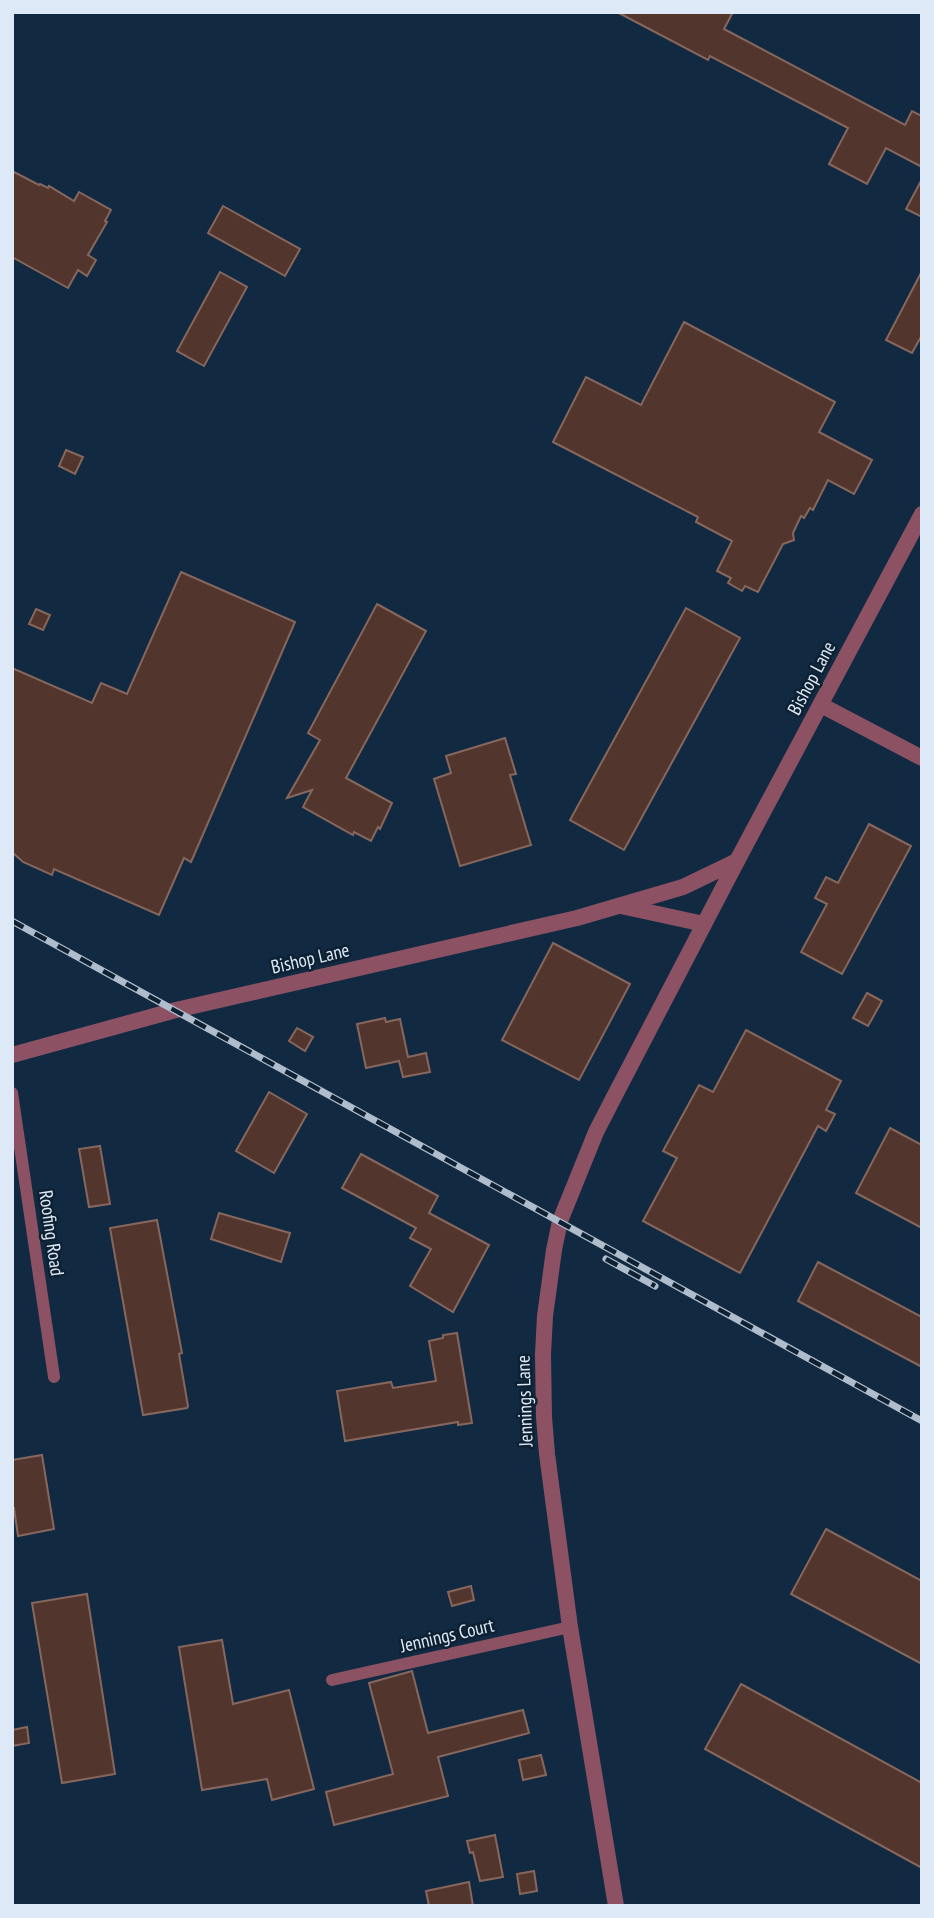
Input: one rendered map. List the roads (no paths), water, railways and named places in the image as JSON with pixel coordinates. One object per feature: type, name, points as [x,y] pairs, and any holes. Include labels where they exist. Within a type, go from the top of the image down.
[{"type":"street","name":"Bishop Lane","points":[[619,905],[704,924],[922,514]]},
{"type":"street","points":[[821,705],[922,758]]},
{"type":"street","name":"Bishop Lane","points":[[12,1055],[176,1010],[565,921],[683,887],[737,861]]},
{"type":"street","name":"Jennings Lane","points":[[616,1906],[570,1627],[544,1417],[545,1316],[560,1221],[596,1132],[704,924]]},
{"type":"street","name":"Roofing Road","points":[[12,1093],[54,1377]]},
{"type":"street","name":"Jennings Court","points":[[332,1681],[570,1627]]},
{"type":"railway","points":[[12,921],[922,1421]]},
{"type":"railway","points":[[606,1259],[655,1286]]}]
